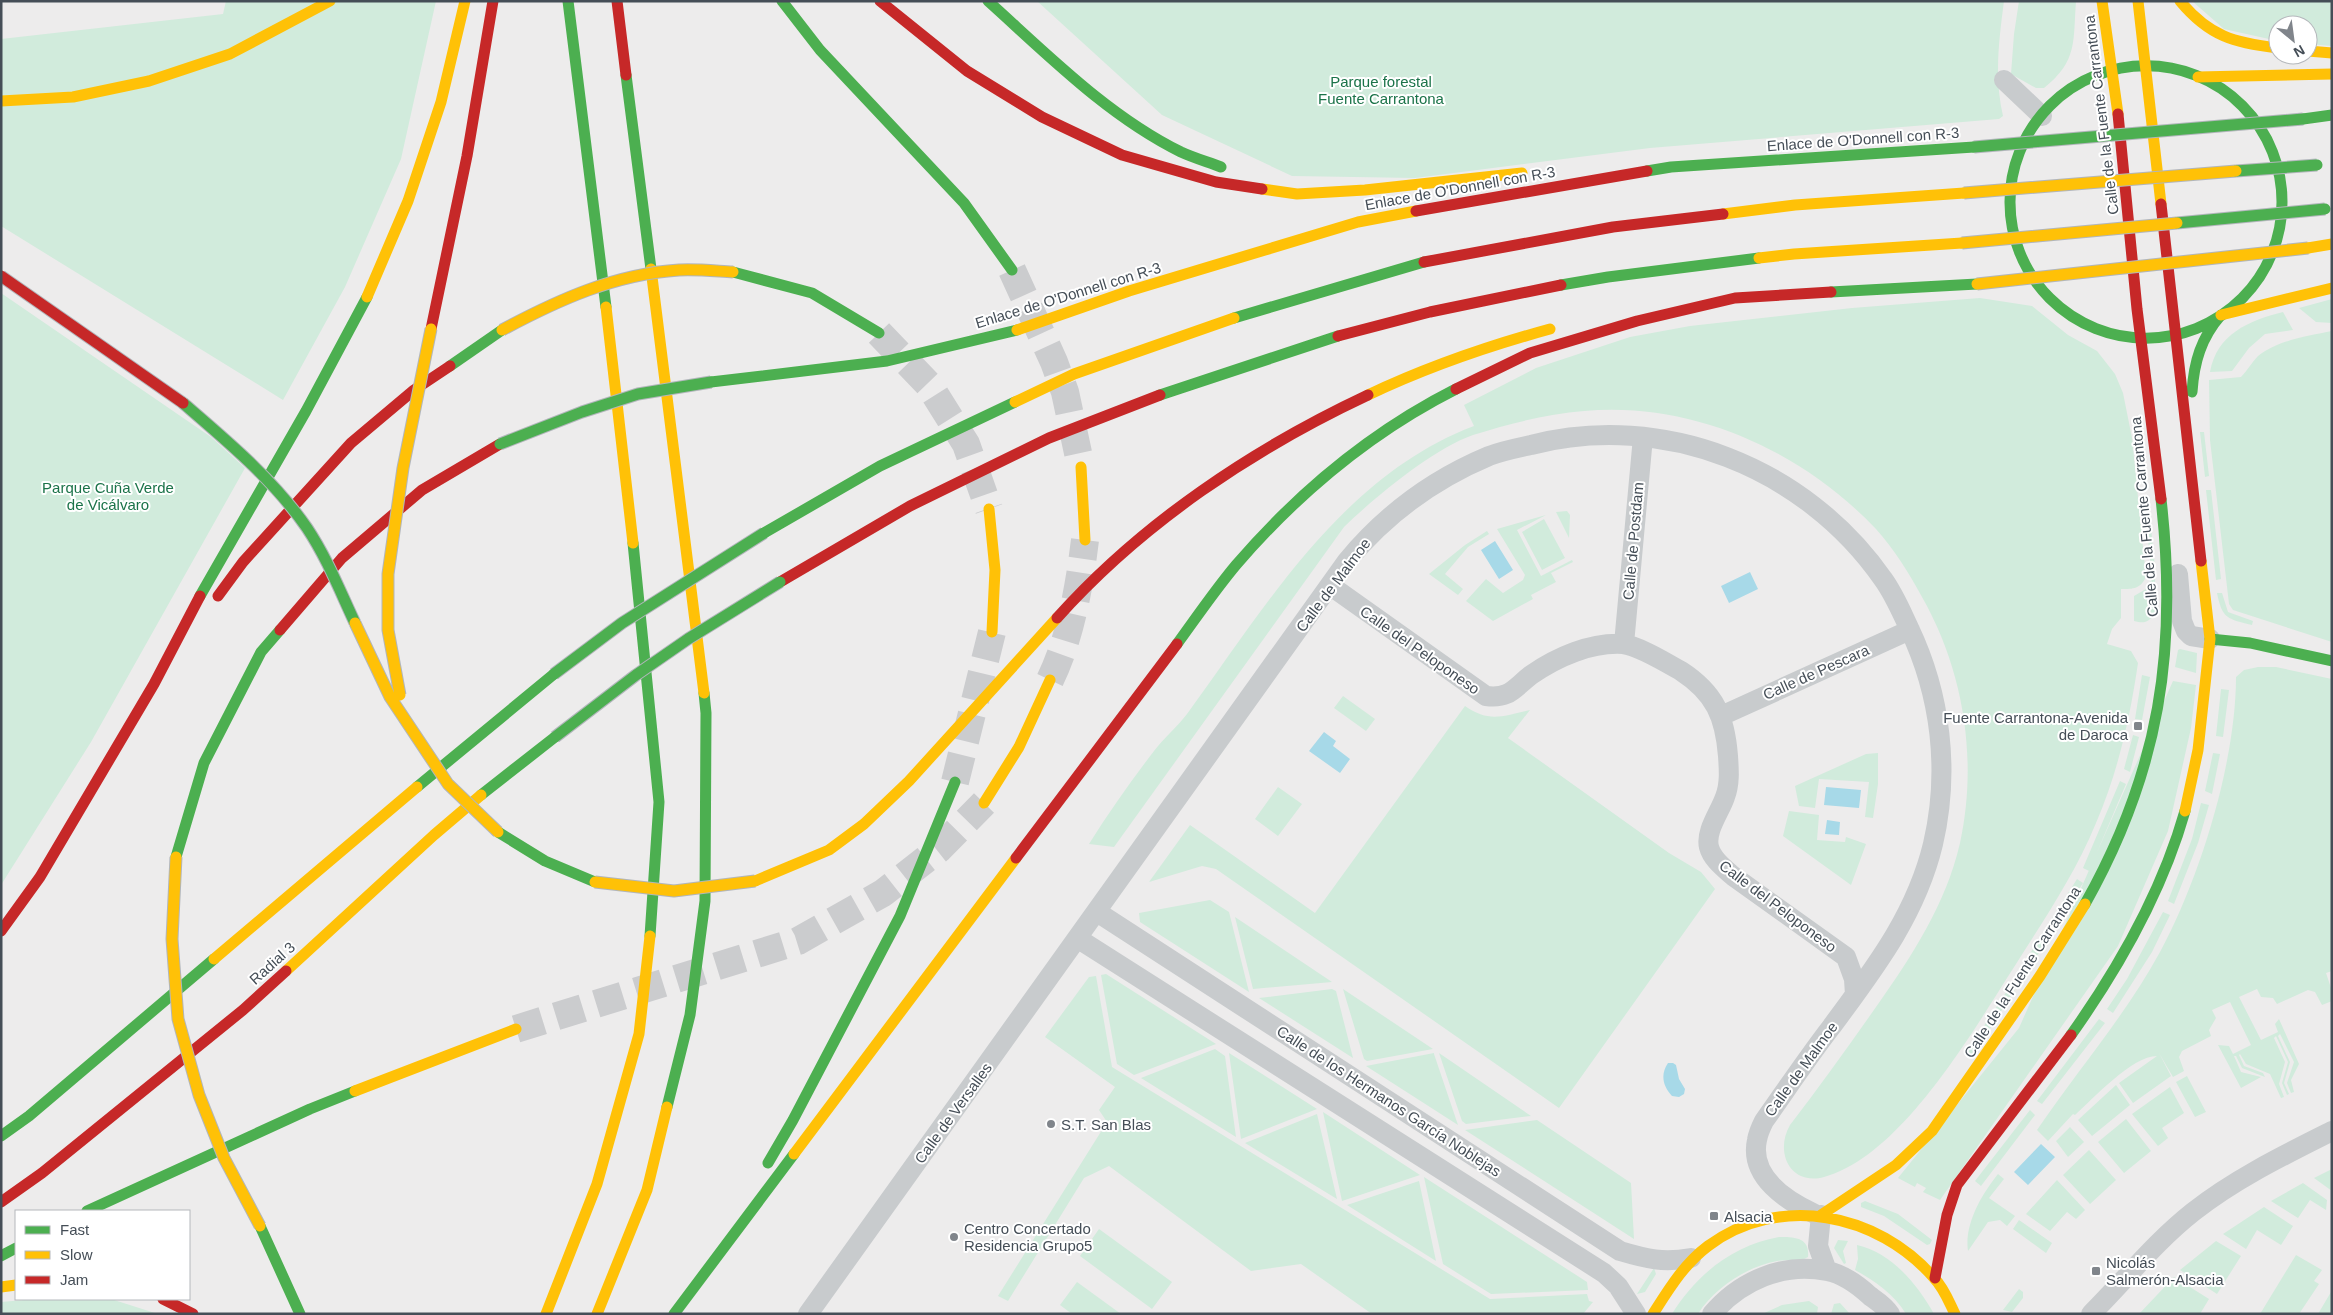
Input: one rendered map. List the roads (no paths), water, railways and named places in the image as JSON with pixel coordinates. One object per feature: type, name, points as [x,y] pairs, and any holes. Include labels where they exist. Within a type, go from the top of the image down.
[{"type":"main road","points":[[1,101],[73,97],[149,81],[230,54],[330,1]]},
{"type":"main road","points":[[1,932],[40,877],[154,684],[186,621],[306,411],[367,298],[408,201],[440,102],[465,1]]},
{"type":"main road","points":[[417,738],[400,695],[392,653],[387,602],[389,559],[406,454],[466,156],[493,1]]},
{"type":"main road","points":[[546,1314],[597,1184],[639,1034],[654,905],[659,802],[625,466],[568,1]]},
{"type":"main road","points":[[597,1314],[647,1190],[690,1015],[705,901],[706,713],[617,1]]},
{"type":"main road","points":[[782,1],[820,50],[964,203],[1012,270]]},
{"type":"main road","points":[[882,1],[967,71],[1033,112],[1122,155],[1216,182],[1297,194],[1365,190],[1535,172]]},
{"type":"main road","points":[[988,1],[1088,89],[1131,122],[1181,152],[1235,172],[1296,184],[1365,190]]},
{"type":"main road","name":"Calle de la Fuente Carrantona","points":[[1819,1215],[1892,1169],[1921,1144],[1942,1118],[2013,1018],[2084,908],[2116,842],[2141,779],[2164,671],[2168,632],[2168,597],[2158,483],[2140,338],[2114,71],[2102,1]]},
{"type":"main road","points":[[1935,1278],[1947,1215],[1957,1185],[2101,992],[2138,929],[2171,856],[2192,782],[2200,740],[2210,639],[2147,66],[2138,1]]},
{"type":"main road","points":[[2180,1],[2200,23],[2227,40],[2242,45],[2268,47]]},
{"type":"main road","points":[[2318,52],[2332,54]]},
{"type":"main road","points":[[2191,464],[2192,389],[2196,359],[2212,325],[2221,315],[2242,298],[2266,266],[2276,242],[2283,202],[2277,162],[2260,126],[2235,98],[2211,82],[2174,69],[2147,66],[2095,76],[2071,89],[2042,116],[2021,150],[2011,188],[2012,228],[2020,253],[2040,288],[2070,315],[2100,330],[2140,338],[2158,338],[2198,327],[2221,315],[2332,288]]},
{"type":"main road","points":[[2198,77],[2332,74]]},
{"type":"main road","name":"Enlace de O'Donnell con R-3","points":[[300,1314],[260,1226],[224,1158],[199,1095],[178,1019],[172,939],[176,857],[204,763],[261,652],[342,558],[422,490],[500,444],[582,412],[638,394],[711,382],[887,361],[1008,333],[1129,291],[1358,222],[1460,202],[1671,167],[1974,147],[2303,120],[2332,115]]},
{"type":"main road","points":[[1,1136],[29,1116],[465,747],[554,674],[622,623],[764,533],[880,466],[1074,374],[1248,313],[1427,261],[1613,227],[1795,205],[2317,165],[2332,162]]},
{"type":"main road","points":[[1603,166],[1671,167]]},
{"type":"main road","name":"Radial 3","points":[[1,1202],[42,1172],[243,1010],[434,835],[494,784],[673,649],[780,582],[910,506],[1049,438],[1178,388],[1342,335],[1430,312],[1521,292],[1608,277],[1794,254],[1962,243],[2328,209]]},
{"type":"main road","points":[[1642,307],[1735,298],[1977,284],[2332,244]]},
{"type":"main road","points":[[210,608],[244,562],[351,444],[414,390],[502,330],[552,302],[609,282],[679,270],[733,272],[812,292],[879,333]]},
{"type":"main road","points":[[1,276],[183,403],[238,450],[277,491],[306,527],[325,558],[390,697],[448,784],[498,832],[545,861],[595,882],[674,891],[755,881],[829,850],[864,824],[909,781],[1090,581],[1197,493],[1303,428],[1408,376],[1500,342],[1564,325]]},
{"type":"main road","points":[[674,1314],[1235,566],[1290,507],[1338,465],[1384,430],[1434,400],[1530,352],[1637,321],[1735,298]]},
{"type":"main road","points":[[1081,467],[1085,540]]},
{"type":"main road","points":[[989,509],[995,570],[992,632]]},
{"type":"main road","points":[[154,684],[199,623]]},
{"type":"main road","points":[[2210,639],[2250,643],[2332,661]]},
{"type":"main road","points":[[984,802],[1019,747],[1050,680]]},
{"type":"main road","points":[[764,1170],[793,1120],[900,916],[956,782]]},
{"type":"main road","points":[[89,1210],[310,1109],[516,1029]]},
{"type":"main road","points":[[700,1278],[749,1195]]},
{"type":"main road","points":[[1653,1314],[1670,1282],[1706,1246],[1740,1227],[1769,1218],[1819,1215],[1844,1220],[1885,1236],[1909,1252],[1935,1278],[1955,1314]]},
{"type":"main road","points":[[1,1256],[15,1249]]},
{"type":"main road","points":[[1,1287],[15,1285]]},
{"type":"main road","points":[[166,1300],[193,1314]]},
{"type":"street","points":[[2004,80],[2042,116]]},
{"type":"street","name":"Calle de Malmoe","points":[[1097,912],[1347,561],[1368,536],[1415,496],[1452,474],[1491,455],[1560,437],[1612,434],[1668,440],[1715,451],[1777,480],[1830,519],[1858,546],[1884,580],[1910,630],[1930,679],[1942,747],[1939,812],[1926,869],[1894,940],[1872,974],[1855,994],[1764,1121],[1756,1140],[1756,1158],[1762,1171],[1777,1192],[1796,1205],[1819,1215]]},
{"type":"street","name":"Calle de Postdam","points":[[1624,644],[1643,437]]},
{"type":"street","points":[[2158,483],[2167,500],[2173,519],[2183,626],[2191,636],[2210,639]]},
{"type":"street","name":"Calle del Peloponeso","points":[[1330,586],[1486,696],[1498,698],[1516,690],[1530,676],[1556,659],[1578,651],[1624,644],[1661,659],[1691,678],[1709,696],[1721,716],[1726,731],[1729,772],[1726,795],[1709,833],[1709,847],[1716,861],[1732,876],[1846,957],[1854,979],[1855,994]]},
{"type":"street","name":"Calle de Pescara","points":[[1721,716],[1910,630]]},
{"type":"street","name":"Calle de Versalles","points":[[808,1314],[1097,912]]},
{"type":"street","name":"Calle de los Hermanos García Noblejas","points":[[1097,912],[1620,1251],[1650,1260],[1671,1261],[1692,1258]]},
{"type":"street","name":"Calle de los Hermanos García Noblejas","points":[[1077,938],[1604,1273],[1618,1286],[1636,1314]]},
{"type":"street","points":[[1846,957],[1862,959],[1878,952],[1894,940]]},
{"type":"street","points":[[2091,1314],[2132,1268],[2193,1212],[2228,1187],[2332,1131]]},
{"type":"street","points":[[1819,1215],[1818,1246],[1827,1271]]},
{"type":"street","points":[[1712,1314],[1729,1296],[1754,1280],[1774,1273],[1791,1270],[1827,1271],[1857,1284],[1890,1314]]},
{"type":"water","points":[[1495,541],[1513,570],[1499,579],[1481,550]]},
{"type":"water","points":[[1750,572],[1758,589],[1729,603],[1721,586]]},
{"type":"water","points":[[1324,732],[1336,741],[1333,746],[1350,759],[1340,773],[1309,751]]},
{"type":"water","points":[[1826,787],[1861,790],[1859,808],[1824,805]]},
{"type":"water","points":[[1827,820],[1840,822],[1839,835],[1825,834]]},
{"type":"water","points":[[1668,1063],[1676,1065],[1679,1079],[1685,1089],[1684,1094],[1679,1097],[1672,1096],[1666,1088],[1663,1076]]},
{"type":"water","points":[[2041,1144],[2055,1157],[2028,1185],[2014,1172]]},
{"type":"tunnel","points":[[1012,270],[1054,362],[1065,392],[1081,467]]},
{"type":"tunnel","points":[[879,333],[929,385],[966,444],[989,509]]},
{"type":"tunnel","points":[[1050,680],[1069,629],[1085,540]]},
{"type":"tunnel","points":[[955,782],[992,632]]},
{"type":"tunnel","points":[[516,1029],[798,941],[883,893],[939,849],[984,803]]},
{"type":"place","name":"Fuente Carrantona-Avenida de Daroca","points":[[2138,726]]},
{"type":"place","name":"S.T. San Blas","points":[[1051,1124]]},
{"type":"place","name":"Alsacia","points":[[1714,1216]]},
{"type":"place","name":"Centro Concertado Residencia Grupo5","points":[[954,1237]]},
{"type":"place","name":"Nicolás Salmerón-Alsacia","points":[[2096,1271]]},
{"type":"park label","name":"Parque forestal Fuente Carrantona","points":[[1381,90]]},
{"type":"park label","name":"Parque Cuña Verde de Vicálvaro","points":[[108,496]]}]
